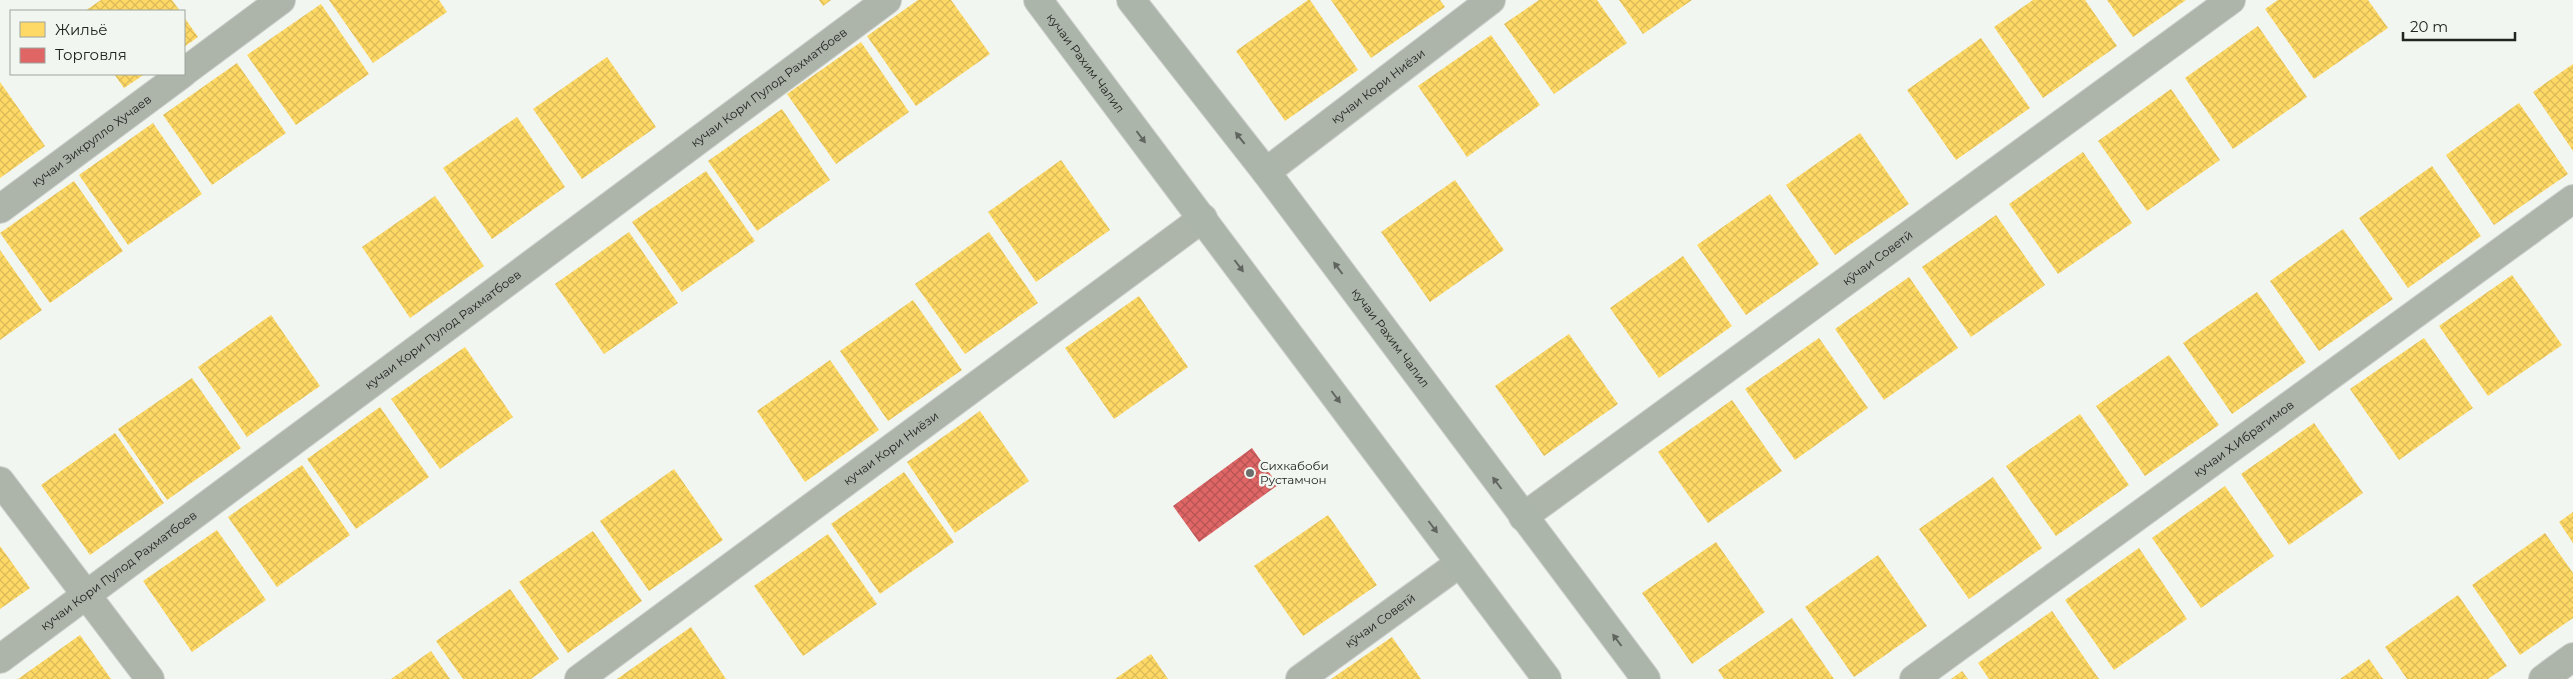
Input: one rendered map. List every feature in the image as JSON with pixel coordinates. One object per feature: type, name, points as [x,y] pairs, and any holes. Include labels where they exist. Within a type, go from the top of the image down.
[{"type":"main road","name":"кучаи Рахим Чалил","points":[[1038,0],[1547,679]]},
{"type":"main road","name":"кучаи Рахим Чалил","points":[[1131,0],[1266,172],[1646,679]]},
{"type":"street","name":"кучаи Зикрулло Хучаев","points":[[185,72],[281,0]]},
{"type":"street","name":"кучаи Кори Пулод Рахматбоев","points":[[0,659],[887,0]]},
{"type":"street","name":"кучаи Кори Ниёзи","points":[[1266,172],[1491,0]]},
{"type":"street","name":"кӯчаи Советӣ","points":[[1523,517],[2230,0]]},
{"type":"street","name":"кучаи Зикрулло Хучаев","points":[[0,209],[180,75]]},
{"type":"street","name":"кучаи Х.Ибрагимов","points":[[1914,679],[2573,199]]},
{"type":"street","name":"кучаи Кори Ниёзи","points":[[579,679],[1203,218]]},
{"type":"street","points":[[0,481],[150,679]]},
{"type":"street","name":"кӯчаи Советӣ","points":[[1300,679],[1460,563]]},
{"type":"street","points":[[2543,679],[2573,657]]},
{"type":"building: Жильё","points":[[101,0],[172,0],[179,10],[86,10]]},
{"type":"building: Жильё","points":[[329,0],[439,0],[447,12],[373,63]]},
{"type":"building: Жильё","points":[[819,0],[831,0],[823,6]]},
{"type":"building: Жильё","points":[[918,0],[951,0],[990,54],[916,106],[867,36]]},
{"type":"building: Жильё","points":[[1310,0],[1358,70],[1285,121],[1236,51]]},
{"type":"building: Жильё","points":[[1331,0],[1440,0],[1445,7],[1371,58]]},
{"type":"building: Жильё","points":[[1539,0],[1597,0],[1627,43],[1554,94],[1504,24]]},
{"type":"building: Жильё","points":[[1619,0],[1692,0],[1643,34]]},
{"type":"building: Жильё","points":[[2033,0],[2085,0],[2117,46],[2043,98],[1994,27]]},
{"type":"building: Жильё","points":[[2107,0],[2186,0],[2133,37]]},
{"type":"building: Жильё","points":[[2278,0],[2368,0],[2388,28],[2314,79],[2265,9]]},
{"type":"building: Жильё","points":[[321,4],[369,74],[296,125],[247,55]]},
{"type":"building: Жильё","points":[[185,18],[198,37],[185,46]]},
{"type":"building: Жильё","points":[[2258,26],[2307,97],[2233,149],[2185,78]]},
{"type":"building: Жильё","points":[[1491,35],[1540,105],[1467,157],[1418,86]]},
{"type":"building: Жильё","points":[[1981,38],[2030,108],[1956,160],[1907,90]]},
{"type":"building: Жильё","points":[[861,42],[909,112],[836,164],[787,94]]},
{"type":"building: Жильё","points":[[607,57],[656,127],[582,179],[533,109]]},
{"type":"building: Жильё","points":[[237,63],[286,133],[212,185],[163,115]]},
{"type":"building: Жильё","points":[[2573,64],[2573,151],[2533,92]]},
{"type":"building: Жильё","points":[[115,75],[144,75],[124,88]]},
{"type":"building: Жильё","points":[[0,82],[45,146],[0,178]]},
{"type":"building: Жильё","points":[[2171,89],[2220,160],[2147,211],[2098,141]]},
{"type":"building: Жильё","points":[[2519,103],[2568,174],[2494,225],[2446,155]]},
{"type":"building: Жильё","points":[[782,109],[830,180],[757,231],[708,161]]},
{"type":"building: Жильё","points":[[517,117],[565,187],[492,239],[443,168]]},
{"type":"building: Жильё","points":[[153,123],[202,194],[128,245],[79,175]]},
{"type":"building: Жильё","points":[[1860,133],[1909,204],[1835,255],[1786,185]]},
{"type":"building: Жильё","points":[[2083,152],[2132,223],[2058,274],[2009,204]]},
{"type":"building: Жильё","points":[[1061,160],[1110,230],[1036,282],[988,212]]},
{"type":"building: Жильё","points":[[2432,166],[2481,236],[2408,288],[2359,218]]},
{"type":"building: Жильё","points":[[706,171],[755,241],[682,292],[632,222]]},
{"type":"building: Жильё","points":[[1455,180],[1504,250],[1430,302],[1381,232]]},
{"type":"building: Жильё","points":[[74,181],[123,251],[50,303],[0,233]]},
{"type":"building: Жильё","points":[[1770,194],[1819,264],[1746,315],[1697,245]]},
{"type":"building: Жильё","points":[[435,196],[484,266],[410,318],[362,247]]},
{"type":"building: Жильё","points":[[1996,215],[2045,285],[1971,337],[1922,267]]},
{"type":"building: Жильё","points":[[2343,229],[2393,299],[2319,351],[2270,281]]},
{"type":"building: Жильё","points":[[629,232],[678,303],[604,354],[555,284]]},
{"type":"building: Жильё","points":[[989,232],[1038,303],[965,354],[915,284]]},
{"type":"building: Жильё","points":[[0,250],[42,310],[0,340]]},
{"type":"building: Жильё","points":[[1683,256],[1732,326],[1659,378],[1610,308]]},
{"type":"building: Жильё","points":[[2512,275],[2562,345],[2488,396],[2439,326]]},
{"type":"building: Жильё","points":[[1909,277],[1958,348],[1884,400],[1835,329]]},
{"type":"building: Жильё","points":[[2257,292],[2306,362],[2232,414],[2183,343]]},
{"type":"building: Жильё","points":[[1139,296],[1188,367],[1114,419],[1065,348]]},
{"type":"building: Жильё","points":[[913,300],[962,370],[888,421],[840,351]]},
{"type":"building: Жильё","points":[[271,315],[320,386],[247,437],[198,367]]},
{"type":"building: Жильё","points":[[1569,334],[1618,404],[1544,456],[1495,386]]},
{"type":"building: Жильё","points":[[1819,338],[1868,408],[1795,460],[1745,389]]},
{"type":"building: Жильё","points":[[2424,338],[2473,408],[2399,460],[2350,389]]},
{"type":"building: Жильё","points":[[465,347],[513,417],[440,469],[391,399]]},
{"type":"building: Жильё","points":[[2169,355],[2219,425],[2145,476],[2096,406]]},
{"type":"building: Жильё","points":[[830,360],[879,430],[805,482],[757,411]]},
{"type":"building: Жильё","points":[[192,378],[241,448],[167,500],[118,429]]},
{"type":"building: Жильё","points":[[1732,400],[1782,471],[1708,523],[1658,452]]},
{"type":"building: Жильё","points":[[380,407],[429,477],[356,529],[307,459]]},
{"type":"building: Жильё","points":[[980,411],[1029,481],[955,533],[907,462]]},
{"type":"building: Жильё","points":[[2080,414],[2129,485],[2056,536],[2006,466]]},
{"type":"building: Жильё","points":[[2314,423],[2363,493],[2289,545],[2241,474]]},
{"type":"building: Жильё","points":[[115,433],[164,503],[90,555],[41,485]]},
{"type":"building: Жильё","points":[[302,465],[350,535],[277,587],[228,517]]},
{"type":"building: Жильё","points":[[674,469],[723,540],[649,591],[600,521]]},
{"type":"building: Жильё","points":[[904,472],[954,542],[880,594],[831,524]]},
{"type":"building: Жильё","points":[[1993,477],[2042,548],[1969,599],[1919,529]]},
{"type":"building: Жильё","points":[[2225,486],[2274,556],[2201,608],[2152,538]]},
{"type":"building: Жильё","points":[[2573,512],[2573,543],[2559,522]]},
{"type":"building: Жильё","points":[[1328,515],[1377,585],[1303,636],[1254,566]]},
{"type":"building: Жильё","points":[[217,530],[266,600],[192,652],[143,581]]},
{"type":"building: Жильё","points":[[593,531],[642,601],[568,653],[519,582]]},
{"type":"building: Жильё","points":[[2545,533],[2573,573],[2573,618],[2520,655],[2472,585]]},
{"type":"building: Жильё","points":[[828,534],[877,604],[803,656],[754,586]]},
{"type":"building: Жильё","points":[[1716,542],[1765,612],[1692,664],[1642,593]]},
{"type":"building: Жильё","points":[[0,546],[30,588],[0,609]]},
{"type":"building: Жильё","points":[[2139,548],[2187,619],[2114,670],[2065,600]]},
{"type":"building: Жильё","points":[[1878,555],[1927,626],[1854,677],[1805,607]]},
{"type":"building: Жильё","points":[[510,589],[559,659],[531,679],[463,679],[436,641]]},
{"type":"building: Жильё","points":[[2458,595],[2507,666],[2488,679],[2407,679],[2385,647]]},
{"type":"building: Жильё","points":[[2052,611],[2099,679],[1989,679],[1978,663]]},
{"type":"building: Жильё","points":[[1792,618],[1834,679],[1724,679],[1718,670]]},
{"type":"building: Жильё","points":[[691,627],[726,679],[617,679]]},
{"type":"building: Жильё","points":[[80,635],[111,679],[18,679]]},
{"type":"building: Жильё","points":[[1392,637],[1421,679],[1331,679]]},
{"type":"building: Жильё","points":[[431,651],[450,679],[391,679]]},
{"type":"building: Жильё","points":[[1151,654],[1168,679],[1115,679]]},
{"type":"building: Жильё","points":[[2369,659],[2383,679],[2340,679]]},
{"type":"building: Жильё","points":[[1962,671],[1968,679],[1951,679]]},
{"type":"building: Торговля","points":[[1252,448],[1278,485],[1199,542],[1173,506]]},
{"type":"place","name":"Сихкабоби Рустамчон","points":[[1250,473]]}]
